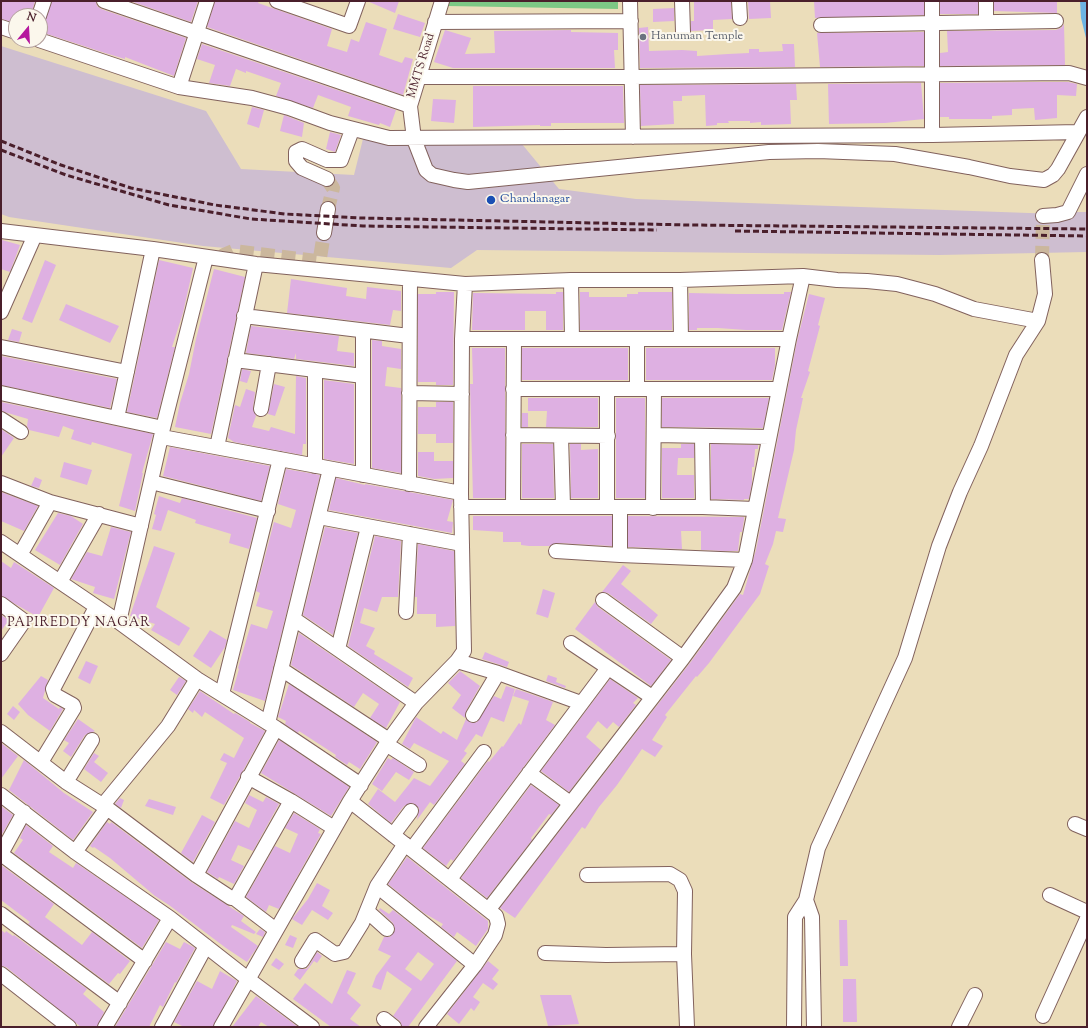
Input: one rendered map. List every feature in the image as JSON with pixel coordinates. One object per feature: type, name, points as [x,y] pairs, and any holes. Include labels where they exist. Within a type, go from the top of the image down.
[{"type":"street","points":[[104,1],[410,106]]},
{"type":"street","points":[[179,87],[207,1]]},
{"type":"street","points":[[277,1],[349,26],[358,1]]},
{"type":"street","name":"MMTS Road","points":[[442,1],[410,106],[414,139],[426,170],[432,175],[468,182],[769,152]]},
{"type":"street","points":[[630,1],[633,137]]},
{"type":"street","points":[[682,1],[683,32]]},
{"type":"street","points":[[739,1],[740,18]]},
{"type":"street","points":[[932,1],[932,136]]},
{"type":"street","points":[[986,1],[986,22]]},
{"type":"street","points":[[436,22],[631,21]]},
{"type":"street","points":[[821,25],[1056,21]]},
{"type":"street","points":[[48,43],[179,87],[252,98],[352,130],[389,138],[932,136],[1078,132]]},
{"type":"street","points":[[418,77],[632,78],[1074,73],[1087,78]]},
{"type":"street","points":[[765,137],[769,152],[798,151],[895,154],[961,165],[1010,176],[1044,180],[1053,175],[1058,169],[1087,117]]},
{"type":"street","points":[[327,179],[302,168],[296,160],[296,152],[302,149],[327,160],[341,160],[352,130]]},
{"type":"street","points":[[796,136],[798,151]]},
{"type":"street","points":[[1043,216],[1058,215],[1068,212],[1087,174]]},
{"type":"street","points":[[324,233],[328,210]]},
{"type":"street","points":[[1,231],[153,249],[256,264],[465,284],[571,280],[680,280],[803,276],[897,284],[935,294],[974,309],[1038,322]]},
{"type":"street","points":[[1,312],[35,235]]},
{"type":"street","points":[[117,418],[153,249]]},
{"type":"street","points":[[119,622],[162,433],[206,257]]},
{"type":"street","points":[[808,1027],[794,1025],[795,916],[806,900],[818,848],[905,658],[939,546],[960,492],[981,446],[1016,355],[1038,322],[1045,294],[1042,260]]},
{"type":"street","points":[[217,447],[256,264]]},
{"type":"street","points":[[489,909],[734,588],[745,560],[754,509],[803,276]]},
{"type":"street","points":[[409,484],[410,279]]},
{"type":"street","points":[[571,280],[572,339]]},
{"type":"street","points":[[680,280],[681,339]]},
{"type":"street","points":[[223,1026],[334,828],[387,742],[416,703],[457,662],[464,651],[461,500],[462,339],[465,284]]},
{"type":"street","points":[[244,316],[409,336]]},
{"type":"street","points":[[363,331],[363,475]]},
{"type":"street","points":[[462,339],[789,339]]},
{"type":"street","points":[[513,506],[514,339]]},
{"type":"street","points":[[637,339],[637,389]]},
{"type":"street","points":[[1,348],[127,372]]},
{"type":"street","points":[[235,360],[363,376]]},
{"type":"street","points":[[261,409],[269,364]]},
{"type":"street","points":[[315,370],[315,466]]},
{"type":"street","points":[[513,388],[779,389]]},
{"type":"street","points":[[607,389],[608,436],[614,508],[620,555]]},
{"type":"street","points":[[653,508],[654,389]]},
{"type":"street","points":[[1,393],[117,418],[162,433],[217,447],[409,484],[461,500],[513,506],[614,508],[703,507],[754,509]]},
{"type":"street","points":[[409,393],[462,394]]},
{"type":"street","points":[[1,419],[21,432]]},
{"type":"street","points":[[513,435],[608,436]]},
{"type":"street","points":[[654,435],[769,437]]},
{"type":"street","points":[[561,436],[563,506]]},
{"type":"street","points":[[702,436],[703,507]]},
{"type":"street","points":[[222,694],[280,459]]},
{"type":"street","points":[[196,875],[248,777],[272,726],[281,669],[330,469]]},
{"type":"street","points":[[151,482],[268,511]]},
{"type":"street","points":[[1,483],[50,502],[141,526]]},
{"type":"street","points":[[20,555],[50,502]]},
{"type":"street","points":[[60,582],[99,514]]},
{"type":"street","points":[[318,517],[462,544]]},
{"type":"street","points":[[338,649],[368,526]]},
{"type":"street","points":[[406,612],[410,534]]},
{"type":"street","points":[[1,542],[119,622],[197,679],[272,726],[361,785]]},
{"type":"street","points":[[556,551],[745,560]]},
{"type":"street","points":[[603,600],[682,658]]},
{"type":"street","points":[[1,604],[24,620],[1,654]]},
{"type":"street","points":[[40,762],[74,708],[72,705],[55,695],[53,688],[96,606]]},
{"type":"street","points":[[294,619],[416,703]]},
{"type":"street","points":[[571,642],[652,697]]},
{"type":"street","points":[[457,662],[498,673],[581,703]]},
{"type":"street","points":[[450,879],[608,668]]},
{"type":"street","points":[[281,669],[419,765]]},
{"type":"street","points":[[473,715],[498,673]]},
{"type":"street","points":[[76,852],[105,807],[168,726],[197,679]]},
{"type":"street","points":[[1,732],[66,782],[105,807],[196,875],[234,898],[276,930]]},
{"type":"street","points":[[66,782],[92,740]]},
{"type":"street","points":[[302,961],[315,940],[335,954],[344,952],[362,923],[377,886],[484,752]]},
{"type":"street","points":[[529,772],[570,803]]},
{"type":"street","points":[[248,777],[291,801],[334,828]]},
{"type":"street","points":[[1,795],[76,852],[170,918],[312,1027]]},
{"type":"street","points":[[234,898],[291,801]]},
{"type":"street","points":[[350,802],[489,909],[496,916],[498,924],[495,934],[475,965],[426,1027]]},
{"type":"street","points":[[393,835],[412,811]]},
{"type":"street","points":[[24,812],[1,854],[145,961]]},
{"type":"street","points":[[587,875],[670,874],[680,880],[685,891],[684,954],[687,1027]]},
{"type":"street","points":[[377,886],[475,965]]},
{"type":"street","points":[[1050,895],[1087,912]]},
{"type":"street","points":[[806,900],[812,917],[814,1027]]},
{"type":"street","points":[[367,911],[387,929]]},
{"type":"street","points":[[1,914],[120,1003]]},
{"type":"street","points":[[105,1027],[170,918]]},
{"type":"street","points":[[1043,1016],[1087,919]]},
{"type":"street","points":[[162,1027],[206,946]]},
{"type":"street","points":[[545,953],[606,955],[684,954]]},
{"type":"street","points":[[1,974],[69,1027]]},
{"type":"street","points":[[959,1027],[975,995]]},
{"type":"shaded area","points":[[1,46],[206,111],[241,169],[354,175],[364,135],[517,138],[559,189],[636,199],[1057,214],[1068,212],[1087,212],[1087,252],[939,255],[477,250],[451,268],[203,246],[9,217],[1,214]]},
{"type":"green space","points":[[449,1],[618,1],[618,9],[447,6]]},
{"type":"water","points":[[1080,1],[1087,1],[1087,42],[1081,18]]},
{"type":"building","points":[[1,1],[35,1],[33,8],[8,8],[8,21],[1,19]]},
{"type":"building","points":[[52,1],[96,1],[97,6],[101,9],[186,38],[174,76],[125,57],[125,59],[48,34],[48,12]]},
{"type":"building","points":[[130,1],[198,1],[191,22]]},
{"type":"building","points":[[215,1],[259,1],[258,3],[332,29],[327,46],[347,52],[351,39],[359,42],[366,22],[387,29],[379,55],[402,63],[405,57],[413,59],[403,95],[207,27]]},
{"type":"building","points":[[367,1],[399,1],[395,13]]},
{"type":"building","points":[[694,1],[731,1],[732,19],[713,20],[713,30],[691,31],[691,21],[694,21]]},
{"type":"building","points":[[748,1],[770,1],[771,18],[749,19]]},
{"type":"building","points":[[814,1],[924,1],[924,15],[815,18]]},
{"type":"building","points":[[940,1],[978,1],[978,14],[940,14]]},
{"type":"building","points":[[994,1],[1057,1],[1057,13],[994,11]]},
{"type":"building","points":[[674,8],[674,21],[653,22],[653,9]]},
{"type":"building","points":[[398,14],[425,23],[420,37],[393,29]]},
{"type":"building","points":[[1064,24],[1065,65],[940,66],[940,53],[948,52],[947,31],[1056,30],[1061,28]]},
{"type":"building","points":[[648,27],[649,51],[697,51],[697,56],[749,53],[749,49],[759,49],[759,52],[783,51],[782,44],[794,44],[795,67],[640,68],[639,28]]},
{"type":"building","points":[[445,30],[471,38],[465,54],[495,53],[494,31],[571,30],[571,32],[618,33],[618,50],[614,50],[615,68],[453,68],[434,62]]},
{"type":"building","points":[[924,32],[924,66],[820,67],[817,33]]},
{"type":"building","points":[[202,44],[396,110],[390,127],[380,123],[379,125],[348,116],[351,107],[318,95],[313,108],[276,96],[281,83],[246,71],[246,73],[236,69],[230,86],[209,83],[215,65],[197,59]]},
{"type":"building","points":[[1068,82],[1077,84],[1076,96],[1057,95],[1057,118],[1035,120],[1034,108],[1012,109],[1012,115],[992,116],[992,119],[949,119],[949,117],[940,117],[940,83]]},
{"type":"building","points":[[921,83],[924,119],[885,123],[829,124],[828,84]]},
{"type":"building","points":[[796,84],[797,100],[790,100],[791,124],[761,125],[761,122],[750,123],[750,121],[728,121],[729,123],[717,123],[717,125],[706,126],[705,95],[682,96],[682,101],[673,101],[674,124],[641,126],[640,85]]},
{"type":"building","points":[[473,86],[623,86],[624,123],[551,123],[551,126],[473,127]]},
{"type":"building","points":[[433,99],[456,100],[454,123],[431,121]]},
{"type":"building","points":[[252,107],[264,110],[259,128],[247,124]]},
{"type":"building","points":[[284,115],[304,123],[302,137],[280,131]]},
{"type":"building","points":[[330,132],[341,135],[335,152],[326,149]]},
{"type":"building","points":[[2,240],[20,245],[10,272],[1,269]]},
{"type":"building","points":[[45,260],[56,265],[32,323],[22,319]]},
{"type":"building","points":[[159,260],[193,268],[183,313],[172,347],[175,347],[157,418],[127,412]]},
{"type":"building","points":[[214,269],[245,277],[211,434],[175,427]]},
{"type":"building","points":[[291,279],[347,288],[346,296],[366,299],[367,287],[401,291],[401,311],[393,310],[390,325],[287,313]]},
{"type":"building","points":[[436,292],[454,292],[453,385],[436,385],[436,382],[418,382],[418,294],[436,294]]},
{"type":"building","points":[[556,292],[563,292],[563,330],[546,330],[546,311],[525,311],[525,330],[472,330],[473,293],[556,294]]},
{"type":"building","points":[[580,292],[589,292],[589,297],[627,297],[627,294],[638,294],[638,292],[672,292],[672,330],[580,330]]},
{"type":"building","points":[[784,292],[791,292],[782,330],[697,328],[697,330],[689,330],[689,293],[784,294]]},
{"type":"building","points":[[809,294],[825,298],[818,325],[820,326],[808,371],[810,372],[801,398],[803,398],[796,430],[794,450],[778,518],[786,519],[783,532],[776,531],[773,544],[765,564],[769,566],[760,594],[709,663],[697,677],[696,676],[665,715],[667,717],[652,740],[663,746],[655,757],[642,749],[617,785],[599,807],[585,829],[582,827],[515,918],[500,908],[690,663],[740,594],[743,595],[756,550],[797,341]]},
{"type":"building","points":[[66,304],[119,326],[110,343],[59,320]]},
{"type":"building","points":[[251,326],[339,336],[337,351],[354,353],[354,366],[296,359],[296,353],[294,359],[246,353]]},
{"type":"building","points":[[12,329],[22,332],[19,342],[8,340]]},
{"type":"building","points":[[372,340],[382,341],[382,346],[401,349],[401,369],[387,367],[385,386],[401,388],[401,473],[372,468]]},
{"type":"building","points":[[472,348],[505,348],[505,498],[473,498],[470,384],[473,384]]},
{"type":"building","points":[[522,348],[628,348],[628,380],[522,380]]},
{"type":"building","points":[[646,348],[775,348],[775,365],[772,380],[646,380]]},
{"type":"building","points":[[1,356],[117,379],[110,408],[1,385]]},
{"type":"building","points":[[242,369],[251,371],[247,383],[240,381]]},
{"type":"building","points":[[296,376],[306,378],[306,444],[303,444],[302,455],[234,442],[228,438],[235,405],[240,407],[246,389],[255,392],[253,408],[256,416],[252,427],[269,431],[271,427],[295,434]]},
{"type":"building","points":[[324,380],[354,384],[354,464],[324,459]]},
{"type":"building","points":[[274,384],[285,387],[275,416],[268,414]]},
{"type":"building","points":[[528,398],[598,398],[598,427],[546,427],[547,411],[528,411]]},
{"type":"building","points":[[616,398],[645,398],[645,498],[616,498]]},
{"type":"building","points":[[662,398],[769,398],[763,428],[662,427]]},
{"type":"building","points":[[1,402],[153,434],[142,473],[135,511],[119,506],[132,454],[92,442],[91,445],[71,439],[74,430],[63,426],[59,437],[29,430],[27,426],[28,419],[1,411]]},
{"type":"building","points":[[436,402],[453,402],[453,443],[436,443],[436,434],[418,434],[418,407],[436,407]]},
{"type":"building","points":[[522,413],[528,413],[528,427],[522,427]]},
{"type":"building","points":[[1,429],[14,438],[1,457]]},
{"type":"building","points":[[522,444],[553,444],[554,498],[522,498]]},
{"type":"building","points":[[570,444],[581,444],[581,450],[598,449],[598,498],[571,498]]},
{"type":"building","points":[[681,444],[694,444],[694,458],[678,458],[677,475],[694,475],[694,498],[662,498],[662,448],[681,448]]},
{"type":"building","points":[[711,444],[758,445],[758,449],[755,449],[754,467],[752,467],[752,483],[749,499],[711,499]]},
{"type":"building","points":[[170,447],[270,466],[261,501],[163,476]]},
{"type":"building","points":[[418,452],[434,452],[434,461],[453,461],[453,478],[434,479],[418,476]]},
{"type":"building","points":[[64,462],[92,470],[87,485],[60,477]]},
{"type":"building","points":[[286,469],[320,475],[265,701],[233,690],[251,624],[267,629],[273,611],[256,606],[260,593],[256,591],[274,522],[291,528],[296,510],[278,504]]},
{"type":"building","points":[[35,477],[42,480],[39,488],[31,486]]},
{"type":"building","points":[[336,478],[365,485],[453,500],[447,521],[453,522],[452,533],[329,510]]},
{"type":"building","points":[[1,492],[38,506],[24,531],[1,521]]},
{"type":"building","points":[[159,496],[180,503],[182,498],[257,518],[249,549],[229,543],[231,534],[195,523],[196,520],[168,510],[161,531],[152,529]]},
{"type":"building","points":[[58,513],[71,516],[83,524],[60,565],[35,550]]},
{"type":"building","points":[[473,516],[612,516],[612,546],[557,543],[549,546],[529,546],[521,545],[521,542],[503,542],[503,532],[473,530]]},
{"type":"building","points":[[628,516],[744,517],[744,520],[742,532],[740,532],[738,551],[725,551],[701,550],[701,531],[681,531],[682,549],[628,547]]},
{"type":"building","points":[[111,527],[131,532],[114,599],[93,593],[95,587],[71,579],[87,552],[102,556]]},
{"type":"building","points":[[325,527],[358,533],[333,635],[303,615]]},
{"type":"building","points":[[375,536],[401,541],[398,597],[382,597],[377,612],[364,608],[360,623],[375,628],[366,646],[375,651],[374,654],[413,678],[408,687],[348,646]]},
{"type":"building","points":[[418,544],[454,551],[455,626],[436,627],[436,614],[417,614],[417,597],[415,597]]},
{"type":"building","points":[[154,546],[175,553],[156,607],[190,628],[179,646],[151,630],[155,624],[130,616]]},
{"type":"building","points":[[1,561],[11,568],[14,562],[54,588],[38,617],[1,596]]},
{"type":"building","points":[[623,565],[631,571],[621,584],[658,615],[651,624],[608,593],[602,592]]},
{"type":"building","points":[[543,589],[555,593],[548,618],[536,614]]},
{"type":"building","points":[[595,602],[598,607],[671,660],[651,686],[575,629]]},
{"type":"building","points":[[1,615],[9,620],[1,631]]},
{"type":"building","points":[[210,630],[227,640],[225,647],[211,668],[193,656]]},
{"type":"building","points":[[299,633],[400,702],[386,728],[370,718],[379,704],[363,693],[354,707],[291,665]]},
{"type":"building","points":[[485,652],[509,662],[507,667],[482,659]]},
{"type":"building","points":[[86,661],[98,666],[90,684],[78,678]]},
{"type":"building","points":[[460,671],[480,686],[466,711],[465,718],[452,708],[461,695],[448,683]]},
{"type":"building","points":[[548,675],[557,678],[556,682],[566,686],[565,688],[546,681]]},
{"type":"building","points":[[41,676],[48,680],[43,698],[59,709],[60,707],[63,709],[50,731],[28,715],[18,704]]},
{"type":"building","points":[[179,677],[186,681],[177,695],[170,690]]},
{"type":"building","points":[[610,679],[638,698],[633,703],[636,705],[619,727],[613,722],[607,729],[598,721],[586,737],[601,750],[569,792],[541,771]]},
{"type":"building","points":[[289,684],[377,742],[360,769],[349,762],[347,765],[335,757],[336,755],[299,731],[298,733],[285,724],[286,721],[278,717]]},
{"type":"building","points":[[506,686],[515,689],[504,722],[491,717],[482,737],[476,734],[464,751],[467,753],[461,761],[465,764],[434,805],[430,802],[417,820],[419,808],[412,803],[404,806],[391,823],[368,804],[378,789],[395,802],[414,778],[430,786],[449,761],[414,743],[410,749],[402,744],[416,717],[441,734],[443,731],[457,740],[466,719],[472,723],[477,722],[494,696],[501,699]]},
{"type":"building","points":[[516,689],[568,707],[553,702],[546,720],[555,725],[453,861],[451,859],[446,866],[423,848],[488,761],[489,762],[502,746],[503,747],[519,723],[521,725],[529,701],[513,696]]},
{"type":"building","points":[[200,691],[234,714],[235,713],[265,731],[224,805],[210,798],[227,763],[220,760],[224,753],[234,758],[244,738],[205,712],[202,717],[194,710],[193,713],[188,709]]},
{"type":"building","points":[[13,706],[20,712],[14,720],[7,714]]},
{"type":"building","points":[[78,719],[95,731],[85,735],[71,757],[63,751],[69,743],[64,740]]},
{"type":"building","points":[[279,740],[349,787],[331,816],[261,773]]},
{"type":"building","points":[[1,743],[18,756],[1,779]]},
{"type":"building","points":[[94,753],[99,756],[94,762],[108,773],[101,782],[84,769]]},
{"type":"building","points":[[388,758],[391,760],[393,758],[414,772],[409,780],[396,772],[382,791],[372,784]]},
{"type":"building","points":[[24,760],[64,793],[93,812],[73,840],[9,790]]},
{"type":"building","points":[[531,785],[559,805],[551,815],[549,814],[531,838],[532,840],[487,898],[461,878]]},
{"type":"building","points":[[249,795],[263,802],[266,797],[279,804],[253,851],[238,845],[231,860],[244,866],[234,884],[219,877],[218,879],[207,872],[235,821],[249,828],[257,810],[245,803]]},
{"type":"building","points":[[120,798],[124,800],[121,808],[115,804]]},
{"type":"building","points":[[149,799],[176,807],[173,815],[145,806]]},
{"type":"building","points":[[1,806],[13,815],[1,836]]},
{"type":"building","points":[[294,813],[320,829],[318,833],[321,834],[279,909],[269,905],[266,912],[246,897],[275,846],[290,853],[298,834],[285,828]]},
{"type":"building","points":[[202,815],[215,822],[193,862],[181,853]]},
{"type":"building","points":[[107,822],[110,824],[111,822],[191,882],[244,916],[241,921],[256,932],[254,934],[232,925],[231,927],[258,946],[247,962],[155,896],[110,858],[94,847],[93,848],[90,846]]},
{"type":"building","points":[[26,825],[53,846],[49,852],[73,868],[76,863],[159,920],[142,948],[14,853],[23,840],[20,838]]},
{"type":"building","points":[[407,857],[488,921],[488,929],[476,946],[457,932],[454,937],[441,927],[443,924],[424,913],[388,884]]},
{"type":"building","points":[[1,865],[54,904],[45,917],[82,945],[92,932],[130,961],[120,974],[118,973],[109,984],[28,924],[30,922],[1,900]]},
{"type":"building","points":[[317,883],[330,890],[322,906],[333,913],[328,920],[312,910],[302,925],[292,919],[308,899]]},
{"type":"building","points":[[380,908],[389,914],[393,910],[457,961],[408,1027],[402,1027],[400,1021],[393,1016],[412,989],[387,971],[381,990],[372,987],[376,976],[391,956],[378,950],[384,937],[390,937],[395,930],[393,923],[379,910]],"holes":[[[418,952],[434,964],[421,981],[405,969]]]},
{"type":"building","points":[[839,920],[847,920],[848,966],[840,966]]},
{"type":"building","points":[[260,929],[265,932],[263,937],[256,934]]},
{"type":"building","points":[[1,930],[5,933],[6,931],[13,936],[14,935],[87,989],[83,994],[104,1012],[97,1027],[81,1027],[6,967],[1,966]]},
{"type":"building","points":[[290,935],[297,938],[293,948],[285,945]]},
{"type":"building","points":[[166,942],[180,949],[184,942],[195,948],[176,983],[175,982],[163,1007],[160,1005],[149,1027],[115,1027]]},
{"type":"building","points":[[317,952],[322,956],[317,963],[314,961],[300,980],[294,975],[298,969],[306,969],[309,966]]},
{"type":"building","points":[[276,958],[284,964],[279,970],[271,965]]},
{"type":"building","points":[[488,961],[499,970],[492,979],[498,984],[493,990],[483,983],[473,997],[480,1002],[474,1011],[471,1008],[459,1024],[447,1014]]},
{"type":"building","points":[[347,970],[356,973],[347,993],[361,1005],[350,1019],[361,1027],[331,1027],[293,999],[305,983],[332,1004]]},
{"type":"building","points":[[220,971],[237,981],[213,1027],[184,1027],[174,1022],[197,981],[212,989]]},
{"type":"building","points":[[843,979],[856,979],[857,1022],[843,1022]]},
{"type":"building","points":[[540,995],[571,995],[579,1024],[548,1026]]},
{"type":"building","points":[[256,996],[298,1027],[269,1027],[261,1022],[258,1027],[232,1027]]},
{"type":"tunnel","points":[[327,179],[333,188],[328,209]]},
{"type":"tunnel","points":[[1042,260],[1043,216]]},
{"type":"tunnel","points":[[222,259],[224,255],[233,251],[317,261],[320,258],[324,233]]},
{"type":"railway","points":[[1,141],[61,165],[131,188],[215,205],[285,214],[361,218],[689,225],[1087,229]]},
{"type":"railway","points":[[1,150],[66,175],[169,205],[251,219],[363,226],[657,230]]},
{"type":"railway","points":[[735,231],[1087,236]]},
{"type":"place","name":"Hanuman Temple","points":[[643,37]]},
{"type":"place","name":"Chandanagar","points":[[491,200]]},
{"type":"district","name":"PAPIREDDY NAGAR","points":[[79,624]]}]
